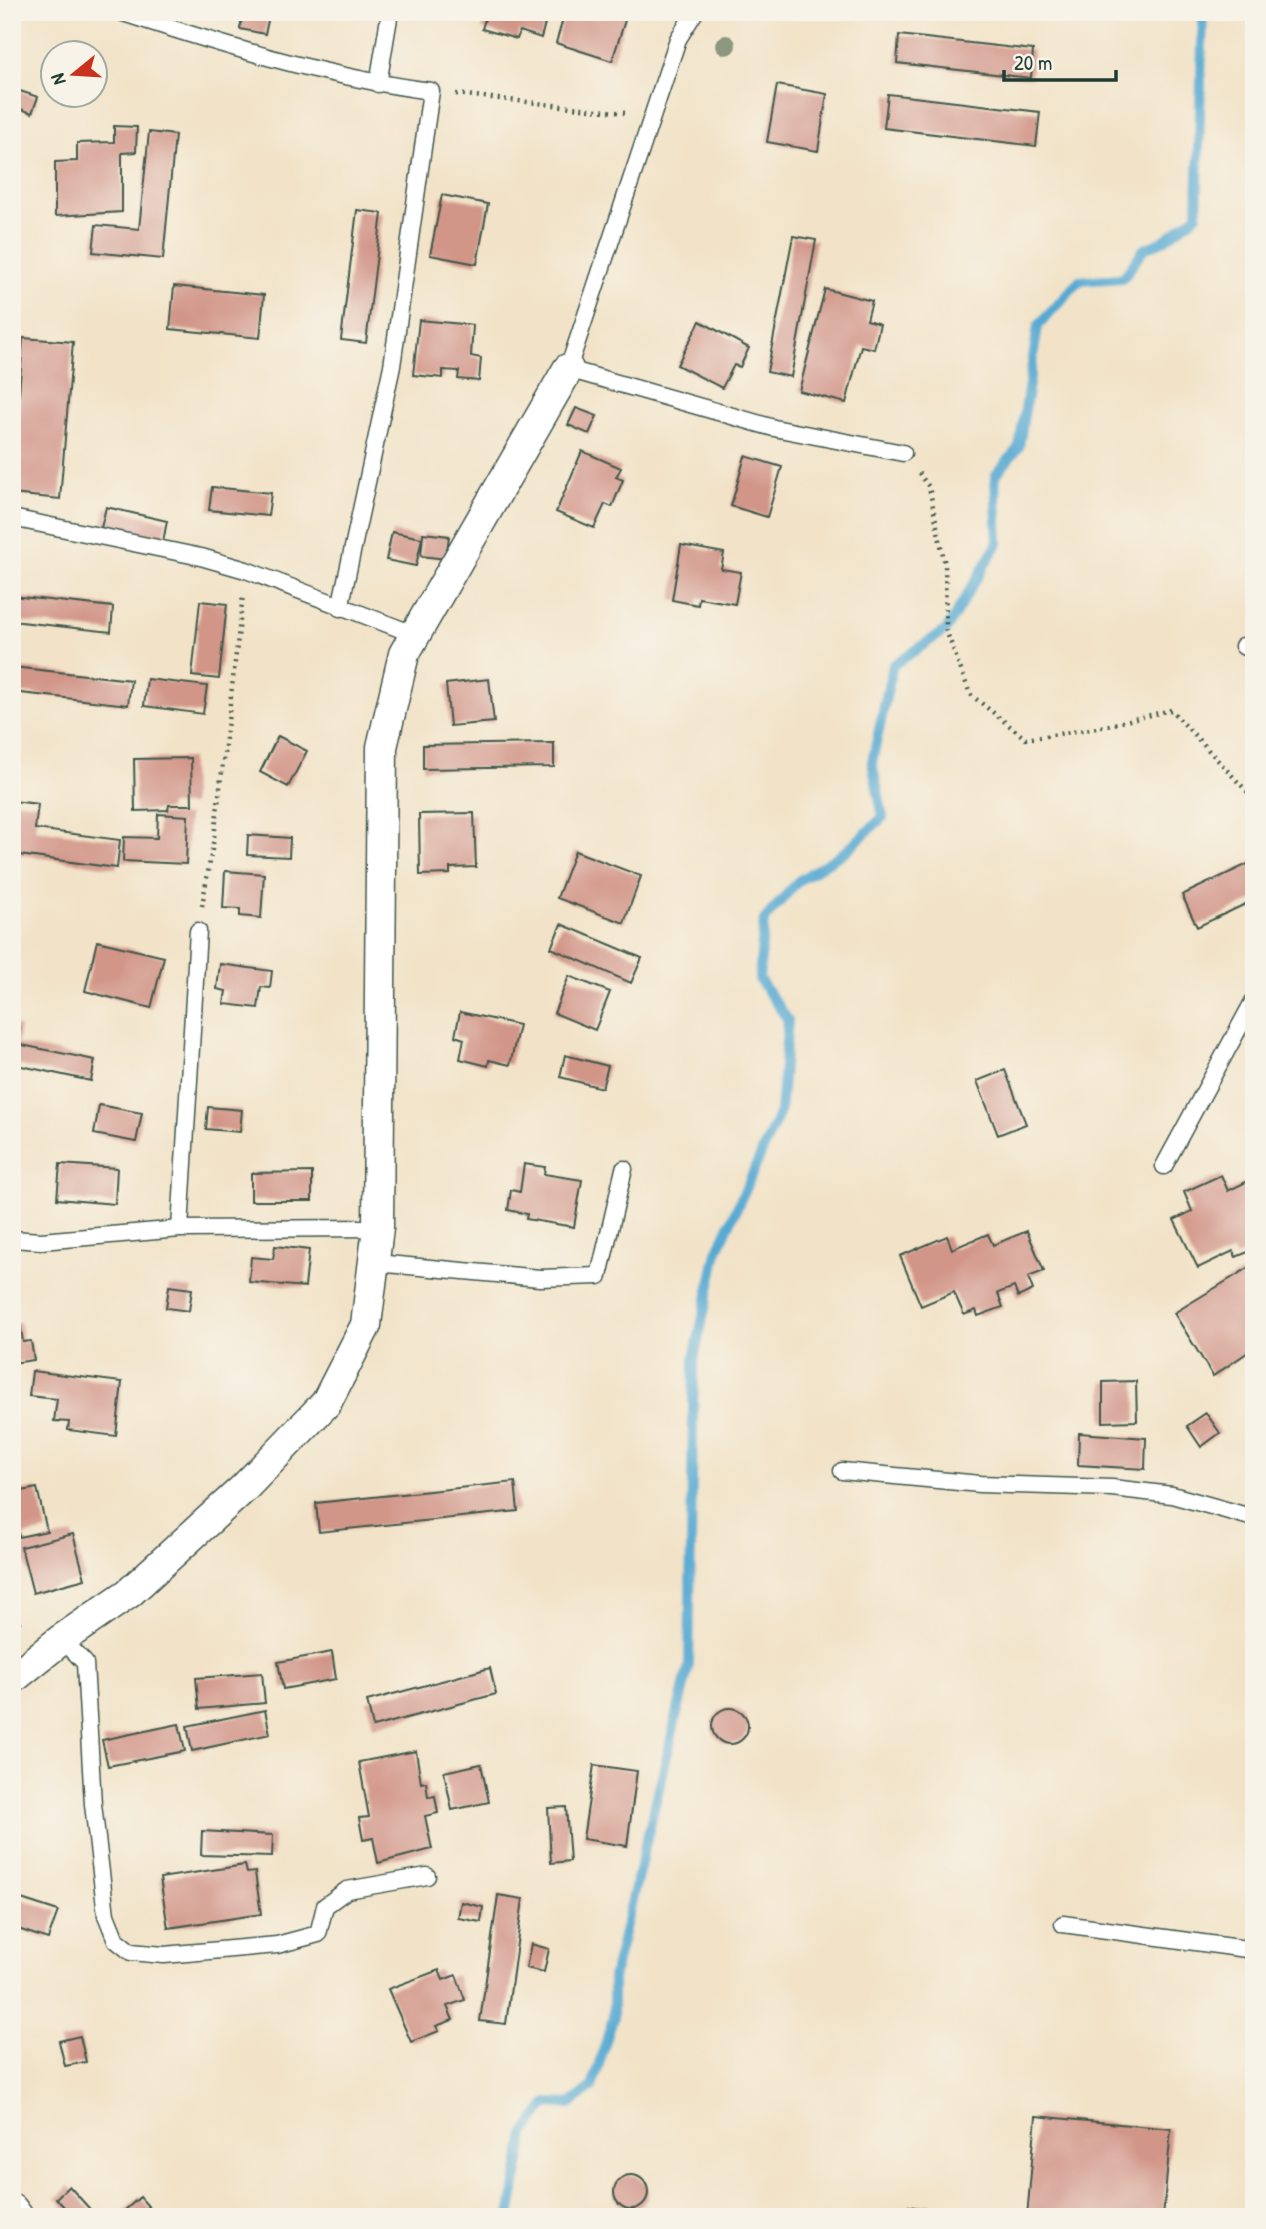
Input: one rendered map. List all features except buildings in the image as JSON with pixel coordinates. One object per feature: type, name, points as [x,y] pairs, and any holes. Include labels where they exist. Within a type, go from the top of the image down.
[{"type":"street","points":[[12,1679],[62,1639],[129,1593],[245,1487],[326,1404],[366,1325],[379,1228],[382,747],[404,654],[568,369]]},
{"type":"street","points":[[12,2208],[18,2217]]},
{"type":"lane","points":[[120,12],[240,51],[378,84],[431,91],[391,366],[340,608]]},
{"type":"lane","points":[[378,84],[390,12]]},
{"type":"lane","points":[[695,12],[678,39],[568,369],[774,428],[903,453]]},
{"type":"lane","points":[[12,518],[201,557],[246,570],[416,635]]},
{"type":"lane","points":[[180,1229],[198,931]]},
{"type":"lane","points":[[1164,1166],[1253,1004]]},
{"type":"lane","points":[[376,1263],[540,1278],[599,1276],[624,1169]]},
{"type":"lane","points":[[12,1239],[41,1241],[180,1229],[379,1228]]},
{"type":"lane","points":[[842,1471],[980,1483],[1148,1492],[1172,1495],[1254,1518]]},
{"type":"lane","points":[[62,1639],[85,1663],[93,1804],[106,1915],[116,1940],[131,1952],[164,1955],[277,1945],[318,1934],[325,1906],[347,1890],[427,1876]]},
{"type":"lane","points":[[1063,1924],[1254,1950]]},
{"type":"path","points":[[431,91],[654,117]]},
{"type":"path","points":[[903,453],[929,487],[945,565],[946,630],[970,694],[1026,739],[1097,728],[1171,710],[1254,800]]},
{"type":"path","points":[[198,931],[214,838],[246,570]]},
{"type":"waterway","points":[[510,2217],[525,2134],[547,2103],[570,2104],[592,2087],[613,2018],[613,1978],[689,1665],[694,1359],[717,1252],[780,1112],[788,1020],[759,979],[764,920],[798,881],[846,851],[883,817],[872,762],[893,665],[946,630],[998,543],[995,476],[1019,447],[1038,326],[1079,281],[1123,278],[1144,249],[1163,241],[1197,215],[1203,12]]}]
